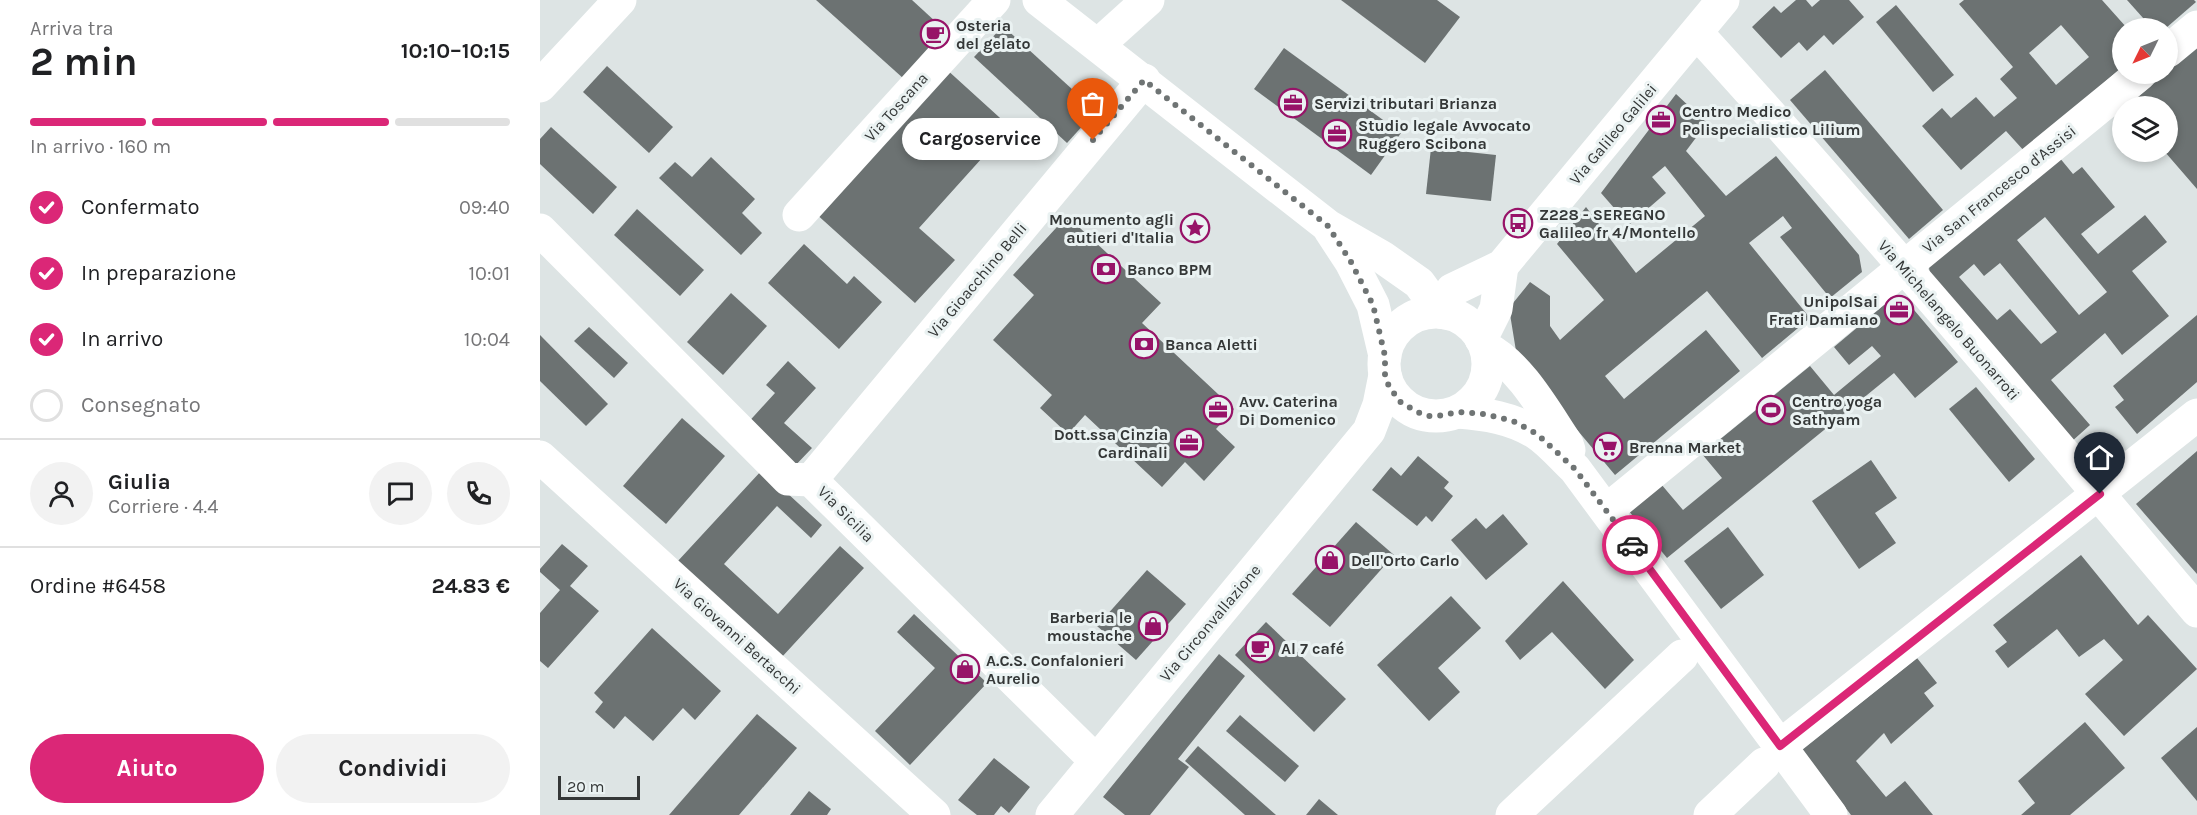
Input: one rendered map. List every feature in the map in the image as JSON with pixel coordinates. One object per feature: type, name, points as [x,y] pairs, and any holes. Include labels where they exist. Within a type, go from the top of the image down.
[{"type":"street","points":[[540,86],[620,0]]},
{"type":"street","name":"Via Toscana","points":[[799,215],[994,0]]},
{"type":"street","points":[[1039,0],[1328,226],[1382,257],[1470,324],[1484,343],[1501,356],[1538,400],[1567,444],[1575,469]]},
{"type":"street","points":[[1098,45],[1148,0]]},
{"type":"street","name":"Via Galileo Galilei","points":[[1445,305],[1502,266],[1724,0]]},
{"type":"street","points":[[2178,43],[2197,27]]},
{"type":"street","name":"Via Michelangelo Buonarroti","points":[[1696,33],[2100,494],[2197,611]]},
{"type":"street","name":"Via Gioacchino Belli","points":[[811,480],[1144,80]]},
{"type":"street","name":"Via San Francesco d'Assisi","points":[[1607,510],[2128,84]]},
{"type":"street","points":[[1328,226],[1351,262],[1373,305],[1388,384],[1399,401],[1417,412],[1484,414],[1513,421],[1537,434],[1575,469],[1607,510],[1772,755],[1831,815]]},
{"type":"street","name":"Via Sicilia","points":[[540,230],[788,478],[811,480],[1096,761]]},
{"type":"street","points":[[1443,414],[1473,401],[1484,386],[1488,369],[1484,343],[1496,309],[1502,266]]},
{"type":"street","points":[[1385,365],[1390,338],[1398,328],[1412,318],[1445,305]]},
{"type":"street","name":"Via Circonvallazione","points":[[1052,815],[1368,431],[1379,405],[1385,365]]},
{"type":"street","name":"Via Circonvallazione","points":[[1368,431],[1398,419],[1443,414]]},
{"type":"street","points":[[1710,815],[1772,755],[2197,415]]},
{"type":"street","name":"Via Giovanni Bertacchi","points":[[540,457],[934,815]]},
{"type":"street","points":[[1512,815],[1682,657]]},
{"type":"building","points":[[816,0],[912,0],[949,34],[904,79]]},
{"type":"building","points":[[1341,0],[1437,0],[1460,17],[1425,63]]},
{"type":"building","points":[[1796,0],[1806,0],[1812,7],[1820,0],[1849,0],[1864,17],[1833,45],[1824,35],[1807,51],[1799,42],[1781,58],[1752,27],[1774,6],[1781,13]]},
{"type":"building","points":[[1964,0],[2102,0],[2118,18],[2112,18],[2112,76],[2025,152],[2006,131],[1961,170],[1922,126],[1942,108],[1951,118],[1976,97],[1994,117],[2017,98],[2000,79],[2013,67],[1959,4]],"holes":[[[2061,25],[2089,57],[2056,85],[2029,53]]]},
{"type":"building","points":[[2127,0],[2194,0],[2196,2],[2178,18],[2143,18]]},
{"type":"building","points":[[1896,5],[1954,75],[1933,92],[1876,22]]},
{"type":"building","points":[[1003,26],[1096,111],[1067,143],[974,57]]},
{"type":"building","points":[[2197,47],[2197,189],[2174,162],[2178,162],[2178,96],[2139,96],[2153,84],[2178,84],[2178,63]]},
{"type":"building","points":[[1284,48],[1401,133],[1371,175],[1254,89]]},
{"type":"building","points":[[607,66],[673,127],[649,153],[583,92]]},
{"type":"building","points":[[945,68],[1010,127],[919,228],[955,260],[915,303],[814,212]]},
{"type":"building","points":[[1825,70],[1943,210],[1909,239],[1790,100]]},
{"type":"building","points":[[1676,94],[1707,123],[1686,151],[1726,196],[1776,156],[1859,255],[1862,272],[1830,298],[1780,237],[1792,228],[1783,216],[1749,243],[1810,318],[1762,358],[1707,291],[1605,376],[1624,399],[1706,330],[1740,371],[1615,475],[1542,388],[1516,351],[1509,308],[1530,282],[1550,296],[1550,326],[1560,340],[1604,300],[1557,244],[1586,207],[1636,273],[1705,216],[1665,166],[1652,177],[1666,193],[1629,225],[1601,193]]},
{"type":"building","points":[[551,127],[617,187],[593,214],[540,164],[540,139]]},
{"type":"building","points":[[1431,148],[1496,155],[1491,201],[1426,194]]},
{"type":"building","points":[[711,157],[755,199],[742,213],[762,233],[741,255],[659,178],[675,162],[692,177]]},
{"type":"building","points":[[2059,157],[2073,174],[2082,167],[2115,207],[2081,234],[2098,254],[2145,215],[2167,242],[2132,271],[2169,316],[2122,355],[2105,333],[2051,380],[2090,425],[2070,443],[1931,284],[1929,267]],"holes":[[[2045,217],[2107,292],[2079,315],[2017,240]],[[2000,263],[2057,332],[2041,344],[2010,309],[1997,320],[1959,277],[1974,264],[1984,276]]]},
{"type":"building","points":[[637,209],[704,270],[680,296],[614,235]]},
{"type":"building","points":[[1067,216],[1161,303],[1142,323],[1234,409],[1216,429],[1235,447],[1204,481],[1185,462],[1162,487],[1085,415],[1068,434],[1040,408],[1052,395],[993,340],[1034,295],[1013,275]]},
{"type":"building","points":[[804,244],[847,284],[854,276],[882,302],[839,349],[768,283]]},
{"type":"building","points":[[731,293],[767,326],[723,375],[687,342]]},
{"type":"building","points":[[1909,304],[1958,362],[1915,398],[1894,373],[1667,558],[1628,510],[1661,484],[1683,510],[1722,478],[1702,454],[1810,366],[1834,395],[1881,356],[1872,346],[1849,365],[1834,347],[1884,305]]},
{"type":"building","points":[[2197,315],[2197,382],[2137,434],[2115,407],[2124,400],[2113,386]]},
{"type":"building","points":[[589,327],[628,363],[614,378],[574,341]]},
{"type":"building","points":[[540,335],[608,404],[586,426],[540,381]]},
{"type":"building","points":[[788,361],[816,388],[784,423],[812,448],[791,470],[744,427],[775,393],[766,385]]},
{"type":"building","points":[[1976,387],[2035,459],[2009,482],[1949,409]]},
{"type":"building","points":[[682,418],[725,456],[666,524],[623,486]]},
{"type":"building","points":[[2197,451],[2197,574],[2136,504]]},
{"type":"building","points":[[1418,456],[1449,482],[1444,488],[1453,496],[1432,522],[1426,516],[1417,526],[1372,490],[1391,467],[1401,476]]},
{"type":"building","points":[[1871,460],[1897,498],[1875,513],[1896,543],[1859,569],[1812,501]]},
{"type":"building","points":[[762,470],[822,525],[811,538],[777,506],[724,564],[778,614],[840,546],[864,568],[781,658],[677,562]]},
{"type":"building","points":[[1503,514],[1528,544],[1486,580],[1451,540],[1476,518],[1486,529]]},
{"type":"building","points":[[1356,522],[1394,555],[1330,627],[1292,594]]},
{"type":"building","points":[[1728,527],[1764,575],[1721,609],[1684,561]]},
{"type":"building","points":[[562,544],[588,566],[570,586],[599,611],[548,668],[540,661],[540,613],[560,590],[540,572],[540,569]]},
{"type":"building","points":[[2081,555],[2138,625],[2148,615],[2197,669],[2124,736],[2085,694],[2123,660],[2104,639],[2079,657],[2057,629],[2008,668],[1995,651],[2007,642],[1993,625]]},
{"type":"building","points":[[1147,570],[1186,604],[1136,660],[1097,626]]},
{"type":"building","points":[[1563,581],[1634,660],[1605,689],[1552,632],[1520,660],[1505,641]]},
{"type":"building","points":[[1451,596],[1481,628],[1438,668],[1460,692],[1429,721],[1377,665]]},
{"type":"building","points":[[914,614],[987,683],[910,765],[875,731],[935,668],[897,632]]},
{"type":"building","points":[[1266,622],[1346,699],[1314,732],[1235,655]]},
{"type":"building","points":[[652,628],[721,691],[695,720],[683,708],[653,741],[625,716],[614,729],[595,712],[603,702],[594,693]]},
{"type":"building","points":[[1219,654],[1245,676],[1178,759],[1189,767],[1150,815],[1125,815],[1103,797]]},
{"type":"building","points":[[1917,658],[1937,683],[1924,693],[1934,706],[1891,744],[1884,733],[1856,761],[1886,797],[1905,781],[1933,815],[1851,815],[1802,750]]},
{"type":"building","points":[[757,714],[797,748],[739,815],[669,815]]},
{"type":"building","points":[[1240,715],[1299,766],[1285,782],[1226,731]]},
{"type":"building","points":[[2085,722],[2125,768],[2070,815],[2021,815],[2035,803],[2018,781]]},
{"type":"building","points":[[2197,727],[2197,801],[2161,758]]},
{"type":"building","points":[[1198,746],[1276,815],[1245,815],[1185,761]]},
{"type":"building","points":[[994,758],[1030,787],[1009,813],[1001,806],[994,815],[977,815],[958,800]]},
{"type":"building","points":[[809,791],[831,809],[827,815],[790,815]]},
{"type":"building","points":[[1319,799],[1338,815],[1306,815]]},
{"type":"way so far","points":[[1093,140],[1144,80],[1328,226],[1351,262],[1373,305],[1385,356],[1385,375],[1399,401],[1428,416],[1458,412],[1484,414],[1513,421],[1537,434],[1575,469],[1632,545]]},
{"type":"place","name":"Osteria del gelato","points":[[935,34]]},
{"type":"place","name":"Servizi tributari Brianza","points":[[1293,103]]},
{"type":"place","name":"Centro Medico Polispecialistico Lilium","points":[[1661,120]]},
{"type":"place","name":"Studio legale Avvocato Ruggero Scibona","points":[[1337,134]]},
{"type":"place","name":"Cargoservice","points":[[1093,140]]},
{"type":"place","name":"Z228 - SEREGNO Galileo fr 4/Montello","points":[[1518,223]]},
{"type":"place","name":"Monumento agli autieri d'Italia","points":[[1195,228]]},
{"type":"place","name":"Banco BPM","points":[[1106,269]]},
{"type":"place","name":"UnipolSai Frati Damiano","points":[[1899,310]]},
{"type":"place","name":"Banca Aletti","points":[[1144,344]]},
{"type":"place","name":"Avv. Caterina Di Domenico","points":[[1218,410]]},
{"type":"place","name":"Centro yoga Sathyam","points":[[1771,410]]},
{"type":"place","name":"Dott.ssa Cinzia Cardinali","points":[[1189,443]]},
{"type":"place","name":"Brenna Market","points":[[1608,447]]},
{"type":"place","name":"Dell'Orto Carlo","points":[[1330,560]]},
{"type":"place","name":"Barberia le moustache","points":[[1153,626]]},
{"type":"place","name":"Al 7 café","points":[[1260,648]]},
{"type":"place","name":"A.C.S. Confalonieri Aurelio","points":[[965,669]]},
{"type":"route","points":[[1632,545],[1780,746],[2100,494]]}]
